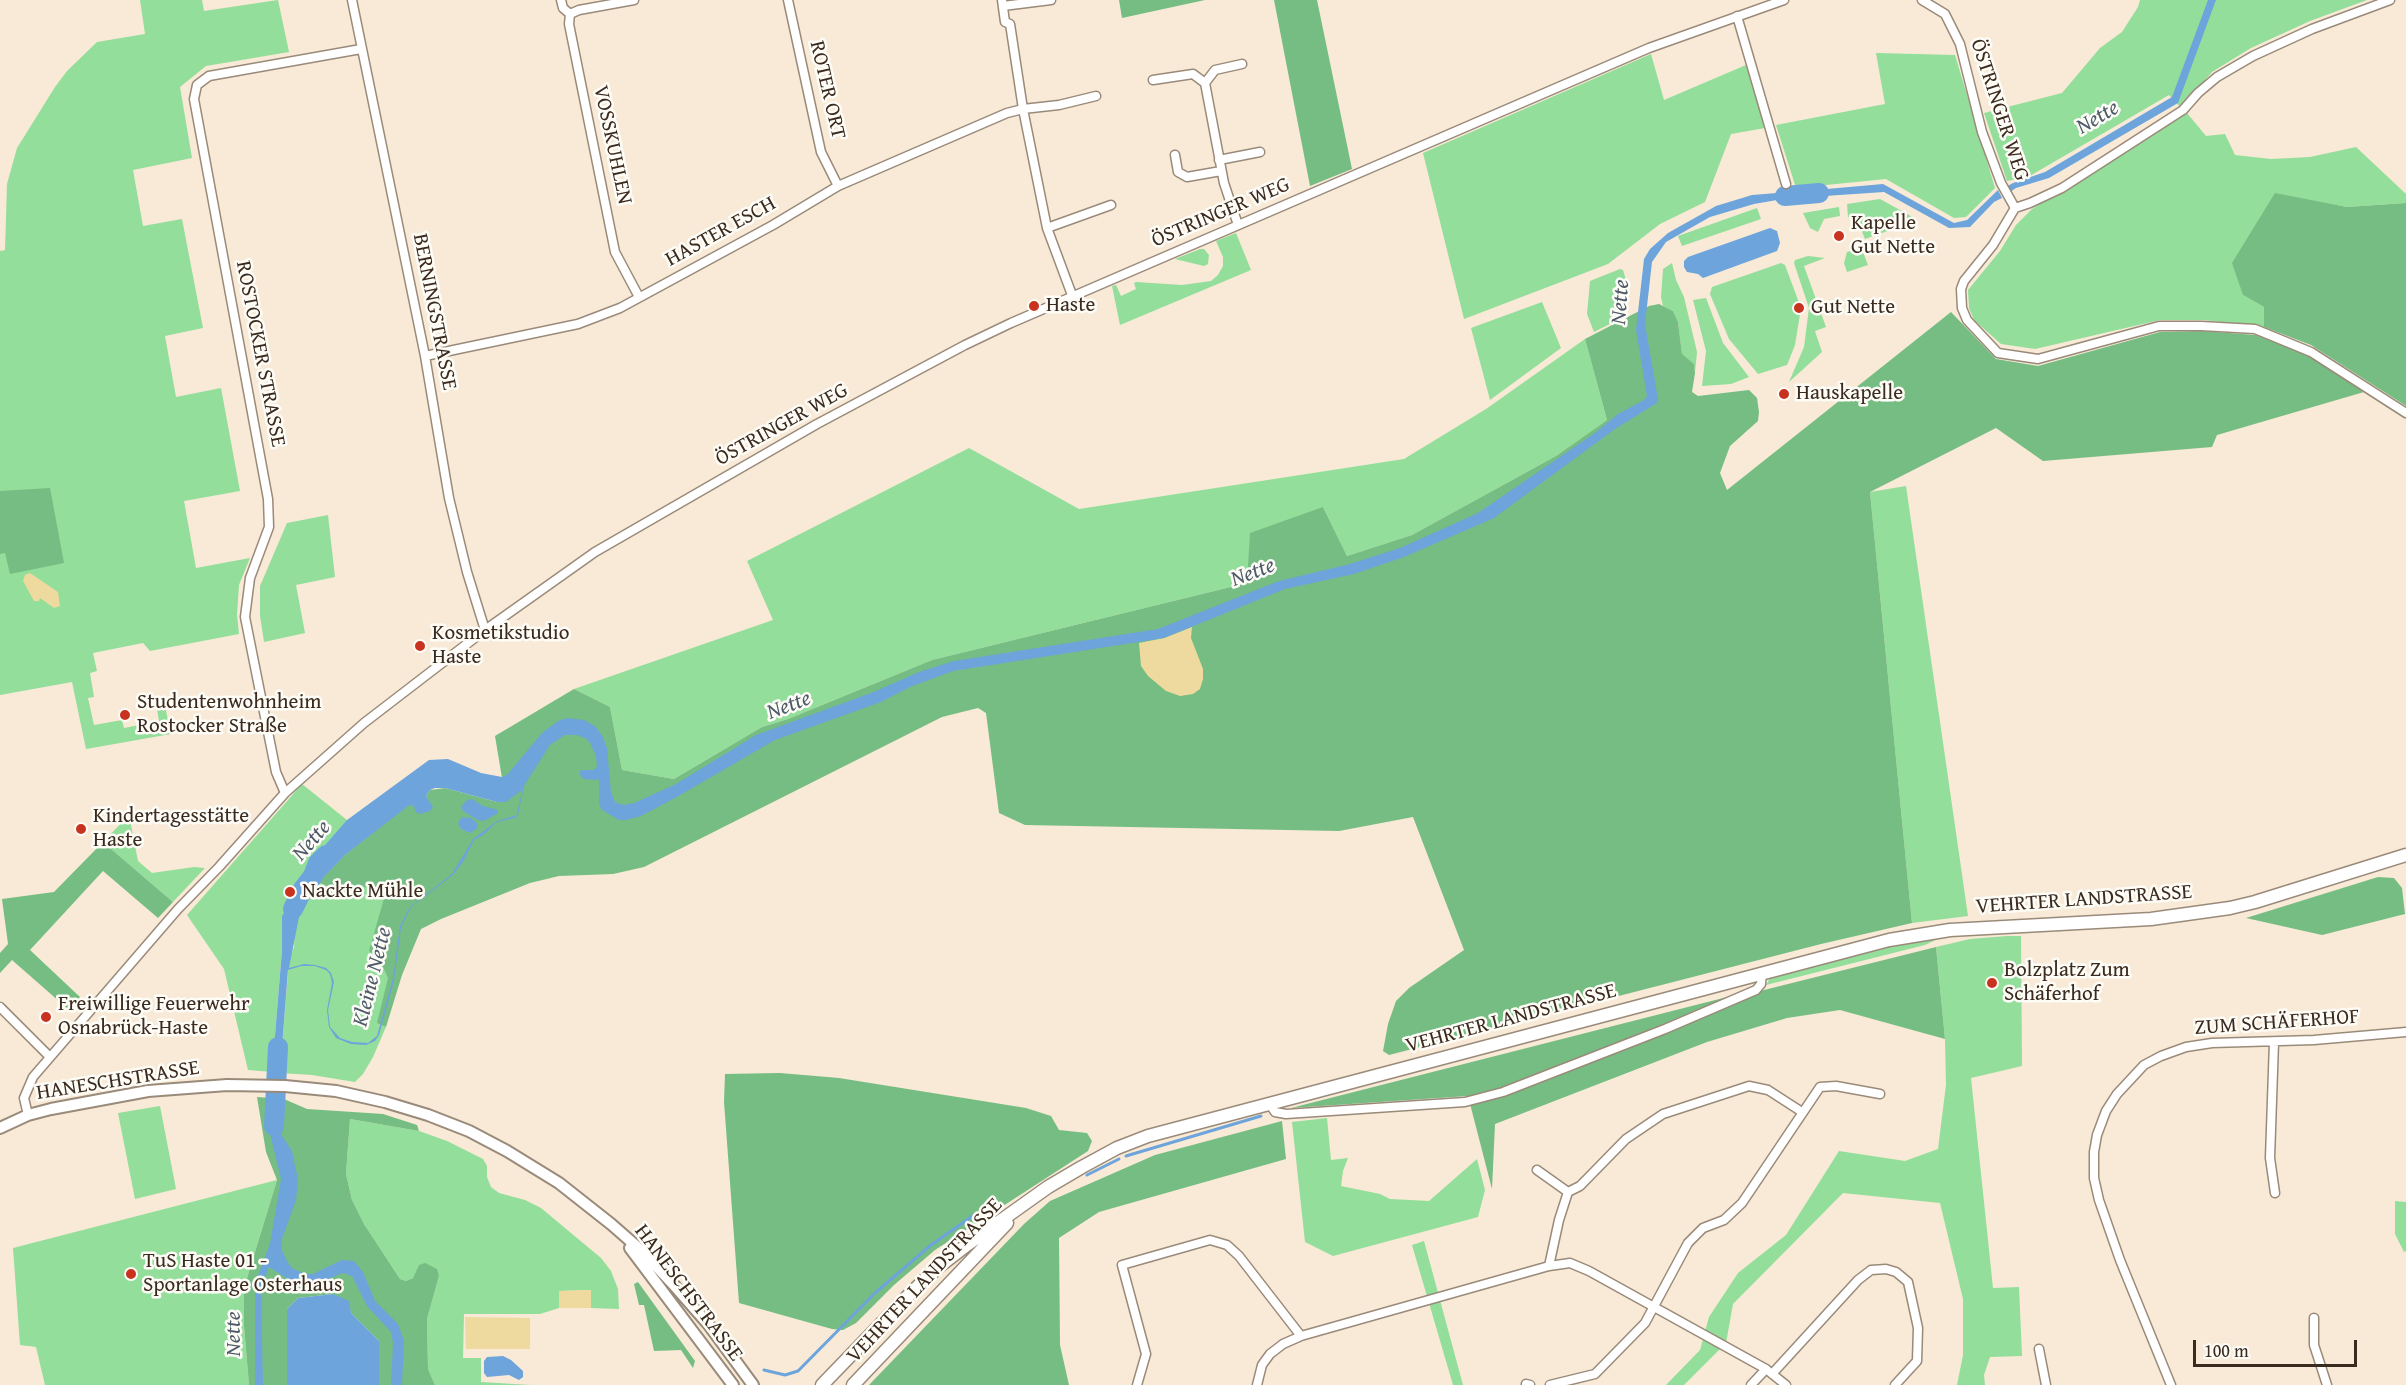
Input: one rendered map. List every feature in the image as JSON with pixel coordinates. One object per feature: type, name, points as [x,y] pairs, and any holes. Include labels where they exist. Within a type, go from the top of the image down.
[{"type":"main road","name":"VEHRTER LANDSTRASSE","points":[[822,1385],[937,1268],[1024,1204],[1074,1172],[1117,1148],[1148,1136],[1879,942],[1950,930],[2151,919],[2230,908],[2405,857]]},
{"type":"main road","name":"VEHRTER LANDSTRASSE","points":[[853,1385],[1024,1204]]},
{"type":"street","name":"BERNINGSTRASSE","points":[[352,0],[425,356],[449,498],[467,572],[485,630]]},
{"type":"street","name":"VOSSKUHLEN","points":[[561,0],[562,8],[570,15],[568,24],[615,252],[639,297]]},
{"type":"street","points":[[570,15],[579,10],[634,0]]},
{"type":"street","name":"ROTER ORT","points":[[788,0],[821,152],[838,186]]},
{"type":"street","points":[[1051,0],[1002,3],[1005,22],[1010,24],[1023,109],[1047,228],[1072,295]]},
{"type":"street","name":"ÖSTRINGER WEG","points":[[28,1115],[24,1098],[33,1077],[178,909],[285,793],[364,723],[485,630],[595,552],[817,424],[965,345],[1072,295],[1649,48],[1784,0]]},
{"type":"street","name":"ÖSTRINGER WEG","points":[[1922,0],[1945,15],[1960,44],[1982,132],[1998,176],[2009,200],[2015,207],[2030,203],[2062,188],[2183,110],[2198,93],[2217,78],[2253,56],[2312,29],[2390,0]]},
{"type":"street","points":[[1737,16],[1786,184]]},
{"type":"street","name":"ROSTOCKER STRASSE","points":[[285,793],[276,772],[245,617],[250,578],[269,527],[268,499],[194,99],[197,85],[208,76],[361,49]]},
{"type":"street","points":[[1205,83],[1215,70],[1242,64]]},
{"type":"street","points":[[1153,80],[1193,74],[1205,83],[1221,171],[1238,225]]},
{"type":"street","name":"HASTER ESCH","points":[[425,356],[578,324],[620,308],[773,225],[838,186],[1007,113],[1059,105],[1096,96]]},
{"type":"street","points":[[1219,160],[1260,153]]},
{"type":"street","points":[[1175,155],[1178,172],[1187,177],[1221,171]]},
{"type":"street","points":[[1047,228],[1112,205]]},
{"type":"street","points":[[2015,207],[1994,244],[1964,281],[1961,289],[1961,302],[1967,320],[1998,353],[2038,359],[2159,326],[2255,329],[2312,351],[2406,413]]},
{"type":"street","points":[[1269,1103],[1275,1112],[1286,1114],[1465,1102],[1503,1092],[1558,1072],[1745,994],[1761,984],[1762,972]]},
{"type":"street","points":[[0,1007],[50,1057]]},
{"type":"street","name":"ZUM SCHÄFERHOF","points":[[2171,1385],[2120,1260],[2099,1200],[2094,1178],[2094,1152],[2097,1136],[2106,1111],[2117,1094],[2144,1065],[2186,1047],[2212,1043],[2274,1042],[2406,1032]]},
{"type":"street","points":[[2274,1042],[2270,1158],[2275,1193]]},
{"type":"street","name":"HANESCHSTRASSE","points":[[0,1128],[28,1115],[148,1091],[196,1086],[267,1085],[336,1091],[428,1114],[507,1150],[559,1183],[611,1224],[643,1252],[672,1283],[709,1325],[753,1385]]},
{"type":"street","points":[[1549,1266],[1568,1192],[1580,1186],[1626,1138],[1663,1114],[1749,1086],[1768,1090],[1802,1112]]},
{"type":"street","points":[[1550,1385],[1595,1374],[1645,1323],[1688,1243],[1703,1228],[1724,1220],[1742,1203],[1820,1088],[1836,1086],[1880,1094]]},
{"type":"street","points":[[1537,1170],[1568,1192]]},
{"type":"street","name":"HANESCHSTRASSE","points":[[611,1224],[733,1385]]},
{"type":"street","points":[[1137,1385],[1146,1354],[1122,1264],[1210,1240],[1227,1245],[1239,1256],[1301,1336]]},
{"type":"street","points":[[1257,1385],[1262,1365],[1270,1354],[1283,1344],[1301,1336],[1549,1266],[1570,1263],[1589,1271],[1769,1372],[1786,1385]]},
{"type":"street","points":[[1751,1385],[1769,1372],[1858,1280],[1871,1270],[1886,1269],[1896,1272],[1908,1282],[1918,1328],[1917,1361],[1895,1385]]},
{"type":"street","points":[[2314,1318],[2314,1345],[2327,1385]]},
{"type":"street","points":[[2039,1349],[2046,1385]]},
{"type":"street","points":[[1526,1384],[1530,1385]]},
{"type":"green space","points":[[140,0],[202,0],[204,11],[278,0],[289,52],[206,66],[180,87],[192,158],[133,170],[143,226],[182,219],[203,328],[165,336],[176,397],[221,388],[240,491],[184,501],[196,568],[250,558],[239,585],[237,615],[239,634],[150,651],[143,643],[93,653],[97,671],[90,673],[94,697],[88,698],[94,725],[122,720],[124,728],[159,721],[156,703],[164,702],[171,734],[86,749],[72,682],[0,695],[0,251],[5,250],[7,184],[17,148],[67,71],[97,42],[145,34]]},
{"type":"green space","points":[[1119,0],[1205,0],[1122,18]]},
{"type":"green space","points":[[1274,0],[1317,0],[1352,169],[1310,186]]},
{"type":"green space","points":[[2140,0],[2367,0],[2310,21],[2251,48],[2212,72],[2181,108],[2169,95],[2028,177],[2007,181],[1984,113],[2062,93],[2100,48],[2122,32]]},
{"type":"green space","points":[[1876,53],[1955,55],[1995,188],[1966,217],[1954,218],[1886,179],[1796,188],[1776,125],[1885,104]]},
{"type":"green space","points":[[1651,54],[1664,100],[1746,65],[1765,128],[1731,134],[1705,202],[1660,224],[1608,264],[1464,319],[1423,153]]},
{"type":"green space","points":[[2187,113],[2206,136],[2225,134],[2235,155],[2271,159],[2310,157],[2356,147],[2406,194],[2406,203],[2347,207],[2275,194],[2243,295],[2264,307],[2264,327],[2203,320],[2160,320],[2035,349],[2001,344],[1974,320],[1969,308],[1968,290],[2000,251],[2016,225],[2032,209]]},
{"type":"green space","points":[[2275,193],[2347,207],[2406,203],[2406,406],[2311,345],[2264,327],[2264,307],[2243,295],[2232,263]]},
{"type":"green space","points":[[1880,199],[1918,220],[1865,239],[1857,219],[1848,217],[1847,204]]},
{"type":"green space","points":[[1839,207],[1840,216],[1824,219],[1818,232],[1810,228],[1803,213]]},
{"type":"green space","points":[[1757,208],[1761,219],[1682,246],[1678,236]]},
{"type":"green space","points":[[1236,233],[1251,270],[1120,325],[1112,286],[1116,285],[1121,296],[1136,289],[1134,283],[1136,282],[1182,285],[1211,281],[1223,266],[1223,257],[1216,241]]},
{"type":"green space","points":[[1861,247],[1868,265],[1847,272],[1844,263],[1847,252]]},
{"type":"green space","points":[[1204,249],[1209,255],[1208,264],[1204,266],[1175,259]]},
{"type":"green space","points":[[1808,256],[1825,258],[1804,266],[1826,327],[1815,331],[1822,352],[1789,382],[1804,347],[1809,308],[1794,263],[1795,260]]},
{"type":"green space","points":[[1672,263],[1676,280],[1684,297],[1697,352],[1695,373],[1694,364],[1682,355],[1678,322],[1673,311],[1663,306],[1661,297],[1663,269]]},
{"type":"green space","points":[[1781,263],[1785,265],[1801,308],[1795,345],[1787,365],[1758,374],[1729,339],[1710,294],[1712,287]]},
{"type":"green space","points":[[1620,269],[1623,270],[1626,280],[1624,317],[1594,332],[1587,314],[1590,281]]},
{"type":"green space","points":[[1706,298],[1723,343],[1749,377],[1731,384],[1702,386],[1706,351],[1693,300]]},
{"type":"green space","points":[[1542,302],[1561,348],[1490,400],[1471,328]]},
{"type":"green space","points":[[1659,304],[1673,311],[1678,322],[1682,354],[1694,364],[1692,392],[1698,396],[1749,390],[1757,398],[1758,421],[1730,446],[1720,473],[1727,490],[1951,312],[1996,359],[2038,366],[2160,332],[2201,331],[2256,335],[2310,356],[2364,392],[2217,435],[2212,447],[2043,461],[1996,428],[1870,492],[1912,923],[1821,944],[1389,1055],[1383,1051],[1388,1024],[1396,1001],[1409,988],[1464,950],[1413,817],[1339,831],[1025,825],[999,813],[986,713],[978,708],[942,717],[644,867],[613,874],[559,876],[530,883],[421,929],[402,975],[386,1027],[377,1023],[388,978],[379,958],[369,951],[385,895],[360,885],[340,894],[319,882],[345,855],[408,805],[416,807],[429,802],[426,796],[430,790],[445,788],[497,802],[506,802],[495,736],[574,689],[610,707],[622,770],[674,779],[762,727],[788,719],[932,660],[1247,583],[1250,533],[1323,507],[1347,556],[1412,535],[1556,456],[1607,420],[1585,339],[1649,306]]},
{"type":"green space","points":[[1585,339],[1607,420],[1556,456],[1412,535],[1347,556],[1323,507],[1247,583],[932,660],[788,719],[762,727],[674,779],[622,770],[610,707],[574,689],[773,620],[747,561],[969,448],[1079,509],[1404,459],[1486,409]]},
{"type":"green space","points":[[1906,486],[1968,916],[1912,923],[1870,492]]},
{"type":"green space","points":[[50,488],[64,563],[10,574],[5,553],[0,554],[0,491]]},
{"type":"green space","points":[[328,515],[335,577],[296,585],[305,633],[264,642],[260,616],[260,586],[287,523]]},
{"type":"green space","points":[[302,784],[347,820],[359,844],[408,805],[416,807],[432,803],[445,788],[402,904],[378,1023],[386,1027],[373,1057],[363,1074],[355,1082],[312,1075],[280,1073],[289,960],[294,947],[295,928],[282,916],[282,949],[272,1072],[248,1070],[224,969],[187,915]]},
{"type":"green space","points":[[129,815],[138,861],[152,873],[194,867],[205,868],[173,902],[103,842]]},
{"type":"green space","points":[[103,842],[173,902],[158,918],[103,871],[30,950],[80,997],[69,1010],[12,960],[0,973],[0,953],[8,944],[2,899],[54,892]]},
{"type":"green space","points":[[2378,877],[2394,878],[2402,888],[2405,914],[2322,935],[2246,918]]},
{"type":"green space","points":[[2021,936],[2022,1066],[1971,1078],[1993,1288],[2019,1287],[2022,1356],[1990,1357],[1984,1375],[1985,1385],[1957,1385],[1963,1355],[1963,1299],[1940,1203],[1843,1193],[1733,1304],[1726,1343],[1684,1385],[1666,1385],[1700,1350],[1709,1317],[1738,1273],[1786,1235],[1839,1151],[1905,1161],[1938,1149],[1946,1085],[1945,1039],[1936,947],[1970,939]]},
{"type":"green space","points":[[1942,937],[1925,945],[1766,985],[1772,975],[1890,946]]},
{"type":"green space","points":[[1936,947],[1945,1039],[1840,1010],[1787,1018],[1707,1042],[1495,1124],[1492,1189],[1468,1096],[1291,1108],[1735,995],[1756,992]]},
{"type":"green space","points":[[780,1073],[839,1078],[1026,1108],[1051,1116],[1059,1130],[1087,1133],[1092,1141],[1088,1151],[935,1250],[894,1285],[856,1323],[843,1330],[832,1329],[739,1303],[724,1102],[725,1074]]},
{"type":"green space","points":[[257,1097],[284,1099],[307,1109],[383,1114],[417,1125],[419,1131],[350,1119],[346,1174],[352,1200],[364,1224],[400,1279],[406,1281],[413,1278],[419,1265],[425,1263],[437,1269],[439,1276],[427,1319],[428,1369],[435,1385],[379,1385],[379,1341],[351,1313],[349,1307],[333,1294],[298,1298],[287,1309],[287,1385],[249,1385],[244,1326],[244,1288],[277,1180],[266,1152]]},
{"type":"green space","points":[[160,1106],[176,1189],[135,1199],[118,1113]]},
{"type":"green space","points":[[1327,1118],[1331,1160],[1348,1158],[1341,1186],[1380,1194],[1390,1199],[1429,1201],[1477,1159],[1485,1190],[1478,1217],[1333,1256],[1305,1242],[1292,1122]]},
{"type":"green space","points":[[350,1119],[419,1131],[447,1141],[483,1159],[487,1166],[487,1177],[491,1187],[499,1193],[525,1200],[541,1208],[601,1258],[611,1271],[618,1289],[619,1309],[591,1308],[591,1290],[559,1291],[559,1308],[540,1314],[464,1314],[463,1358],[481,1358],[481,1382],[531,1385],[435,1385],[428,1369],[427,1319],[439,1276],[419,1266],[413,1278],[406,1281],[400,1279],[364,1224],[352,1200],[346,1174]]},
{"type":"green space","points":[[1282,1121],[1286,1159],[1099,1212],[1059,1238],[1060,1345],[1069,1385],[869,1385],[1024,1224],[1050,1201],[1155,1155]]},
{"type":"green space","name":"TuS Haste 01 - Sportanlage Osterhaus","points":[[277,1180],[244,1288],[244,1326],[249,1385],[45,1385],[36,1347],[20,1345],[13,1248]]},
{"type":"green space","points":[[2395,1201],[2406,1202],[2406,1251],[2404,1252],[2395,1234]]},
{"type":"green space","points":[[1424,1241],[1463,1385],[1453,1385],[1412,1245]]},
{"type":"green space","points":[[638,1282],[695,1361],[693,1368],[681,1350],[654,1351],[644,1305],[639,1305],[634,1284]]},
{"type":"sand","points":[[30,573],[58,592],[60,606],[54,608],[40,598],[39,601],[34,601],[23,581],[25,575]]},
{"type":"sand","points":[[1192,627],[1191,638],[1203,669],[1203,679],[1200,689],[1193,694],[1180,696],[1166,691],[1148,676],[1141,666],[1139,643],[1164,638]]},
{"type":"sand","points":[[591,1290],[591,1308],[559,1308],[559,1291]]},
{"type":"sand","points":[[465,1317],[530,1318],[530,1349],[466,1349]]},
{"type":"water","points":[[2208,0],[2216,0],[2178,103],[2049,178],[2010,192],[2006,187],[2045,172],[2172,97]]},
{"type":"water","points":[[1883,184],[1954,223],[1967,220],[1998,190],[2002,198],[1994,202],[1970,227],[1949,228],[1884,192],[1795,198],[1793,192]]},
{"type":"water","points":[[1777,193],[1777,200],[1710,217],[1666,242],[1652,262],[1645,324],[1657,403],[1615,429],[1494,518],[1404,557],[1354,574],[1285,589],[1164,638],[953,671],[910,687],[881,702],[775,740],[675,798],[641,816],[626,820],[619,820],[602,810],[599,804],[599,780],[583,779],[579,773],[581,770],[594,770],[597,766],[596,756],[590,743],[587,739],[577,735],[565,735],[550,745],[524,786],[518,815],[515,818],[497,822],[474,840],[463,862],[453,875],[411,907],[401,928],[394,981],[379,1035],[375,1041],[366,1045],[351,1044],[336,1038],[329,1027],[327,1010],[332,983],[330,974],[315,966],[301,966],[288,970],[280,1073],[272,1072],[282,950],[282,916],[305,884],[314,890],[300,912],[289,968],[304,964],[315,965],[326,968],[331,973],[334,982],[328,1010],[330,1027],[340,1038],[352,1042],[368,1043],[377,1036],[393,978],[400,926],[410,907],[452,874],[473,839],[497,821],[517,815],[522,790],[506,802],[497,802],[445,788],[435,788],[430,790],[426,796],[433,807],[430,811],[420,814],[416,812],[413,805],[408,806],[345,855],[319,882],[307,874],[326,844],[347,820],[429,760],[448,759],[481,773],[502,777],[507,775],[542,733],[558,721],[567,718],[584,720],[595,726],[603,737],[607,748],[611,792],[615,802],[623,805],[634,803],[676,784],[756,735],[871,693],[919,672],[954,661],[1158,629],[1279,581],[1350,564],[1400,548],[1478,513],[1595,433],[1618,414],[1644,400],[1647,396],[1636,330],[1644,259],[1650,249],[1668,233],[1716,206],[1752,195]]},
{"type":"water","points":[[1770,228],[1777,231],[1780,243],[1777,251],[1703,278],[1698,274],[1687,272],[1684,267],[1684,261],[1688,257]]},
{"type":"water","points":[[472,799],[483,806],[498,810],[498,813],[484,821],[478,820],[463,811],[461,807],[467,800]]},
{"type":"water","points":[[462,817],[471,818],[478,824],[478,828],[470,833],[461,829],[458,823]]},
{"type":"water","points":[[270,1098],[281,1099],[281,1134],[292,1151],[298,1180],[296,1200],[282,1239],[282,1250],[287,1261],[292,1268],[305,1274],[313,1274],[342,1260],[354,1261],[363,1272],[375,1301],[398,1324],[404,1341],[402,1385],[391,1385],[393,1343],[391,1332],[367,1306],[352,1276],[342,1273],[318,1284],[299,1286],[269,1267],[261,1287],[263,1385],[255,1385],[255,1283],[270,1244],[281,1179],[270,1134]]},
{"type":"water","points":[[333,1294],[349,1301],[351,1313],[379,1341],[379,1385],[287,1385],[287,1309],[298,1298]]},
{"type":"water","points":[[503,1356],[523,1371],[523,1377],[519,1380],[509,1375],[487,1377],[484,1373],[484,1361],[487,1357]]},
{"type":"waterway","name":"Nette","points":[[1785,196],[1819,193]]},
{"type":"waterway","name":"Nette","points":[[293,909],[303,889],[313,876],[318,863],[326,855]]},
{"type":"waterway","name":"Nette","points":[[274,1126],[278,1047]]},
{"type":"waterway","points":[[1126,1156],[1261,1116]]},
{"type":"waterway","points":[[1087,1175],[1119,1159]]},
{"type":"waterway","points":[[764,1370],[785,1375],[798,1371],[875,1293],[931,1245],[974,1215]]},
{"type":"place","name":"Kapelle Gut Nette","points":[[1839,236]]},
{"type":"place","name":"Haste","points":[[1034,306]]},
{"type":"place","name":"Gut Nette","points":[[1799,308]]},
{"type":"place","name":"Hauskapelle","points":[[1784,394]]},
{"type":"place","name":"Kosmetikstudio Haste","points":[[420,646]]},
{"type":"place","name":"Studentenwohnheim Rostocker Straße","points":[[125,715]]},
{"type":"place","name":"Kindertagesstätte Haste","points":[[81,829]]},
{"type":"place","name":"Nackte Mühle","points":[[290,892]]},
{"type":"place","name":"Bolzplatz Zum Schäferhof","points":[[1992,983]]},
{"type":"place","name":"Freiwillige Feuerwehr Osnabrück-Haste","points":[[46,1017]]},
{"type":"place","name":"TuS Haste 01 - Sportanlage Osterhaus","points":[[131,1274]]},
{"type":"water label","name":"Kleine Nette","points":[[373,977]]}]
